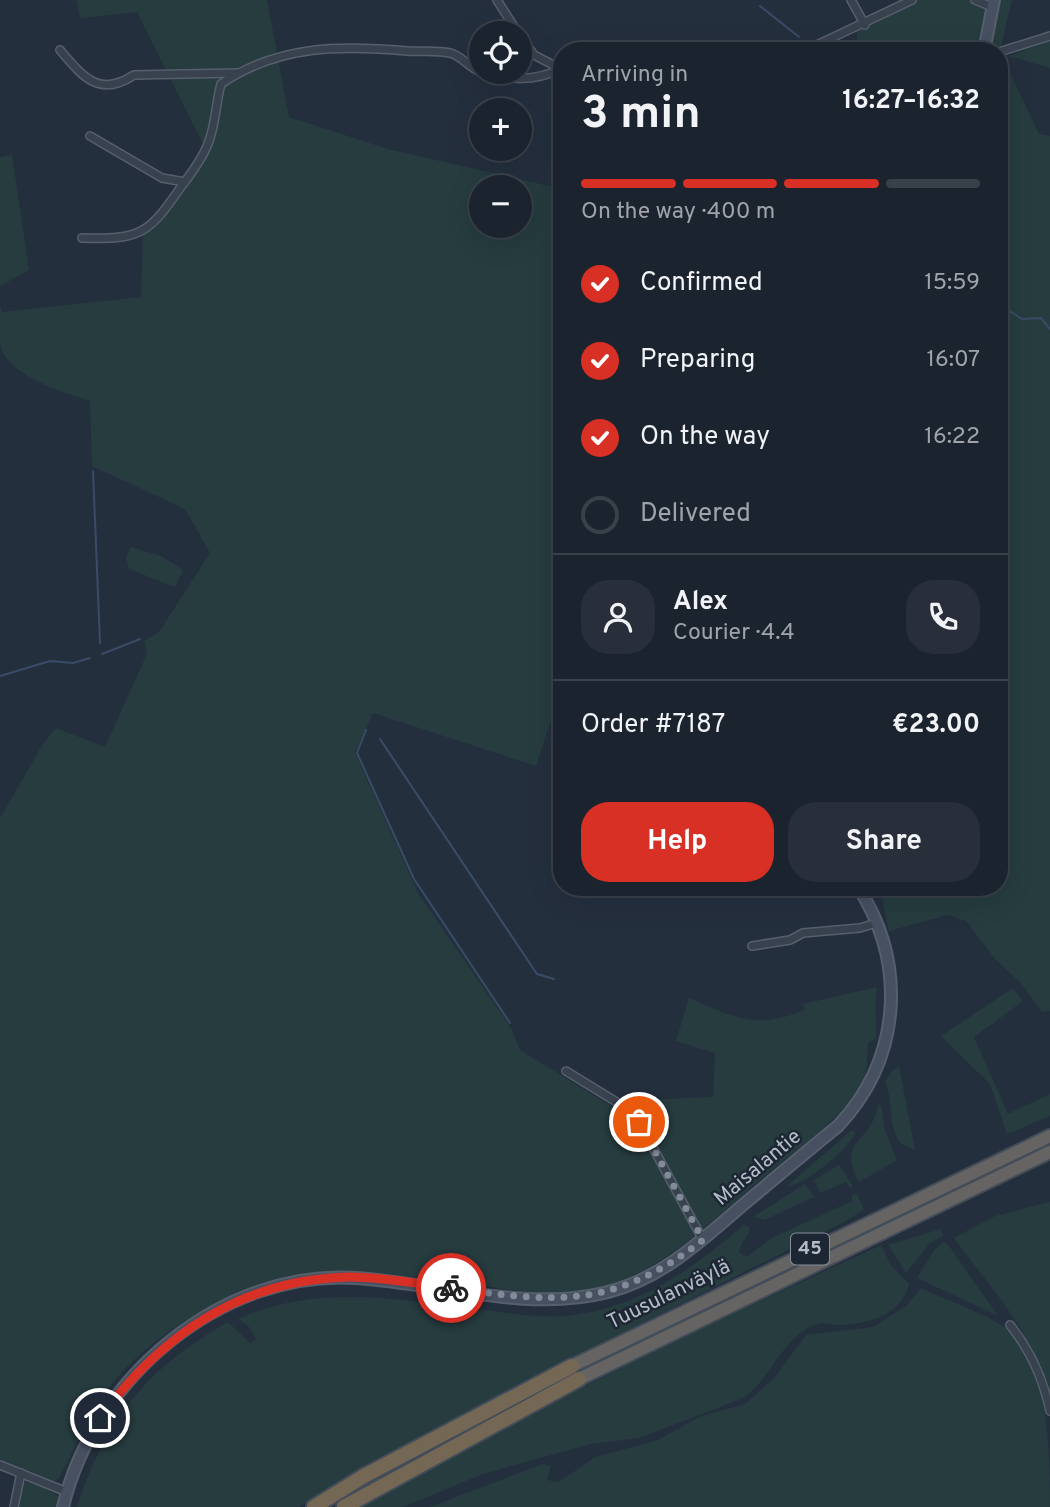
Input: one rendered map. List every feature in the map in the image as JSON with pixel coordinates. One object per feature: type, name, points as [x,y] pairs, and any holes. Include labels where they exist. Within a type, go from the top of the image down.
[{"type":"highway","name":"Tuusulanväylä","points":[[314,1507],[364,1476],[1050,1136]]},
{"type":"highway","name":"Tuusulanväylä","points":[[344,1507],[576,1372],[1050,1152]]},
{"type":"main road","points":[[986,42],[993,4]]},
{"type":"main road","name":"Maisalantie","points":[[64,1507],[67,1492],[100,1418],[126,1383],[157,1351],[190,1326],[244,1299],[290,1285],[353,1277],[524,1298],[573,1299],[611,1291],[647,1278],[703,1240],[838,1126],[869,1087],[886,1045],[891,1008],[887,966],[876,923],[862,896]]},
{"type":"street","points":[[497,0],[511,21]]},
{"type":"street","points":[[850,0],[865,25]]},
{"type":"street","points":[[826,42],[912,0]]},
{"type":"street","points":[[975,0],[993,4]]},
{"type":"street","points":[[1008,49],[1050,36]]},
{"type":"street","points":[[82,238],[122,238],[149,229],[200,160],[211,137],[221,84],[237,73],[313,48],[351,46],[452,53],[469,64]]},
{"type":"street","points":[[60,50],[92,82],[107,86],[121,84],[134,75],[237,73]]},
{"type":"street","points":[[532,52],[553,64]]},
{"type":"street","points":[[532,77],[553,73]]},
{"type":"street","points":[[90,136],[162,178],[185,182]]},
{"type":"street","points":[[752,946],[790,940],[803,933],[860,928],[876,923]]},
{"type":"street","points":[[566,1071],[623,1106],[639,1122],[703,1240]]},
{"type":"street","points":[[1010,1325],[1026,1344],[1038,1368],[1050,1410]]},
{"type":"street","points":[[0,1465],[67,1492]]},
{"type":"street","points":[[14,1507],[21,1473]]},
{"type":"green space","points":[[77,0],[267,0],[289,117],[388,149],[501,175],[469,175],[469,238],[532,238],[532,182],[553,187],[553,714],[536,766],[373,713],[355,753],[418,893],[511,1028],[520,1050],[627,1116],[643,1100],[713,1097],[715,1053],[676,1041],[689,998],[733,1016],[759,1020],[788,1016],[805,1010],[803,1004],[877,987],[876,1038],[868,1043],[865,1075],[855,1093],[835,1117],[688,1241],[641,1272],[589,1290],[551,1293],[437,1279],[349,1272],[320,1273],[259,1286],[200,1312],[172,1329],[124,1370],[97,1404],[59,1478],[54,1481],[0,1459],[0,818],[44,742],[56,728],[105,747],[147,654],[144,641],[159,632],[210,553],[185,509],[92,466],[90,401],[38,381],[13,365],[0,344],[0,305],[2,312],[141,297],[143,228],[166,206],[204,146],[137,12],[80,18]]},
{"type":"green space","points":[[914,0],[970,0],[988,7],[990,0],[1012,0],[1002,42],[858,42],[857,29]]},
{"type":"green space","points":[[1050,41],[1050,68],[1009,56]]},
{"type":"green space","points":[[1008,73],[1039,134],[1050,136],[1050,1011],[1042,1012],[1021,983],[995,959],[966,921],[948,915],[889,931],[881,896],[1008,896]]},
{"type":"green space","points":[[12,155],[29,270],[0,286],[0,157]]},
{"type":"green space","points":[[131,547],[161,556],[183,570],[175,587],[129,569],[126,557]]},
{"type":"green space","points":[[1013,988],[1023,1001],[974,1037],[1008,1114],[1050,1094],[1050,1116],[1007,1134],[990,1084],[941,1036]]},
{"type":"green space","points":[[899,1066],[915,1150],[901,1144],[892,1122],[885,1082]]},
{"type":"green space","points":[[878,1104],[882,1108],[885,1131],[897,1160],[859,1182],[851,1157],[853,1148],[870,1126]]},
{"type":"green space","points":[[852,1130],[855,1133],[851,1140],[835,1157],[814,1174],[787,1186]]},
{"type":"green space","points":[[839,1165],[853,1186],[850,1188],[846,1182],[820,1193],[814,1180]]},
{"type":"green space","points":[[805,1184],[814,1197],[764,1220],[753,1217]]},
{"type":"green space","points":[[856,1193],[864,1209],[848,1220],[462,1414],[299,1507],[77,1507],[101,1447],[133,1399],[174,1358],[228,1322],[250,1343],[256,1339],[249,1327],[238,1319],[298,1301],[329,1298],[390,1299],[540,1316],[573,1315],[598,1310],[622,1303],[665,1283],[744,1225],[750,1227],[739,1253],[747,1257],[772,1238],[852,1201],[852,1195]]},
{"type":"green space","points":[[1050,1202],[1050,1400],[1036,1356],[1024,1335],[954,1238],[995,1216]]},
{"type":"green space","points":[[941,1229],[943,1236],[930,1243],[906,1273],[888,1245]]},
{"type":"green space","points":[[944,1242],[998,1316],[917,1278],[935,1249]]},
{"type":"green space","points":[[881,1245],[891,1265],[909,1284],[899,1303],[882,1316],[862,1323],[820,1323],[806,1329],[795,1337],[761,1381],[741,1399],[639,1438],[591,1444],[483,1474],[403,1507],[360,1507],[517,1420],[670,1343]]},
{"type":"green space","points":[[921,1288],[999,1324],[1022,1346],[1040,1388],[1045,1412],[1050,1507],[430,1507],[543,1464],[551,1466],[547,1480],[559,1482],[595,1457],[658,1440],[699,1417],[745,1404],[775,1377],[806,1335],[873,1327],[906,1306]]},
{"type":"green space","points":[[23,1482],[42,1487],[59,1497],[58,1507],[16,1507]]},
{"type":"waterway","points":[[760,6],[799,37]]},
{"type":"waterway","points":[[1008,310],[1022,319],[1041,318],[1050,329]]},
{"type":"waterway","points":[[93,471],[100,643]]},
{"type":"waterway","points":[[102,654],[140,639]]},
{"type":"waterway","points":[[0,676],[50,661],[73,663],[90,658]]},
{"type":"waterway","points":[[366,730],[357,753],[414,879],[510,1023]]},
{"type":"waterway","points":[[380,739],[537,974],[554,979]]},
{"type":"way so far","points":[[451,1288],[524,1298],[573,1299],[594,1295],[647,1278],[703,1240],[654,1144],[639,1122]]},
{"type":"route","points":[[100,1418],[126,1383],[157,1351],[190,1326],[244,1299],[290,1285],[353,1277],[451,1288]]}]
